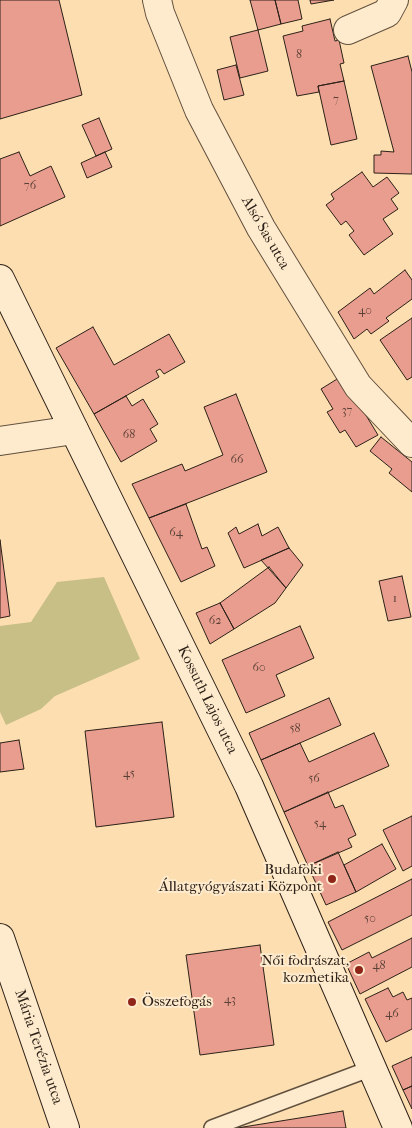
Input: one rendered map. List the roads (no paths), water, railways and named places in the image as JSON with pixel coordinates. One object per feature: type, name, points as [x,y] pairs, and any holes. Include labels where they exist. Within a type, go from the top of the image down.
[{"type":"main road","name":"Alsó Sas utca","points":[[157,0],[160,14],[199,110],[261,228],[358,386],[412,443]]},
{"type":"main road","points":[[348,30],[387,13],[394,0]]},
{"type":"main road","name":"Kossuth Lajos utca","points":[[0,278],[249,786],[398,1128]]},
{"type":"main road","points":[[0,441],[74,430]]},
{"type":"main road","name":"Mária Terézia utca","points":[[0,938],[65,1128]]},
{"type":"lane","points":[[212,1128],[372,1068]]},
{"type":"place","name":"Budafoki Állatgyógyászati Központ","points":[[332,879]]},
{"type":"place","name":"Női fodrászat, kozmetika","points":[[359,970]]},
{"type":"place","name":"Összefogás","points":[[132,1002]]}]
